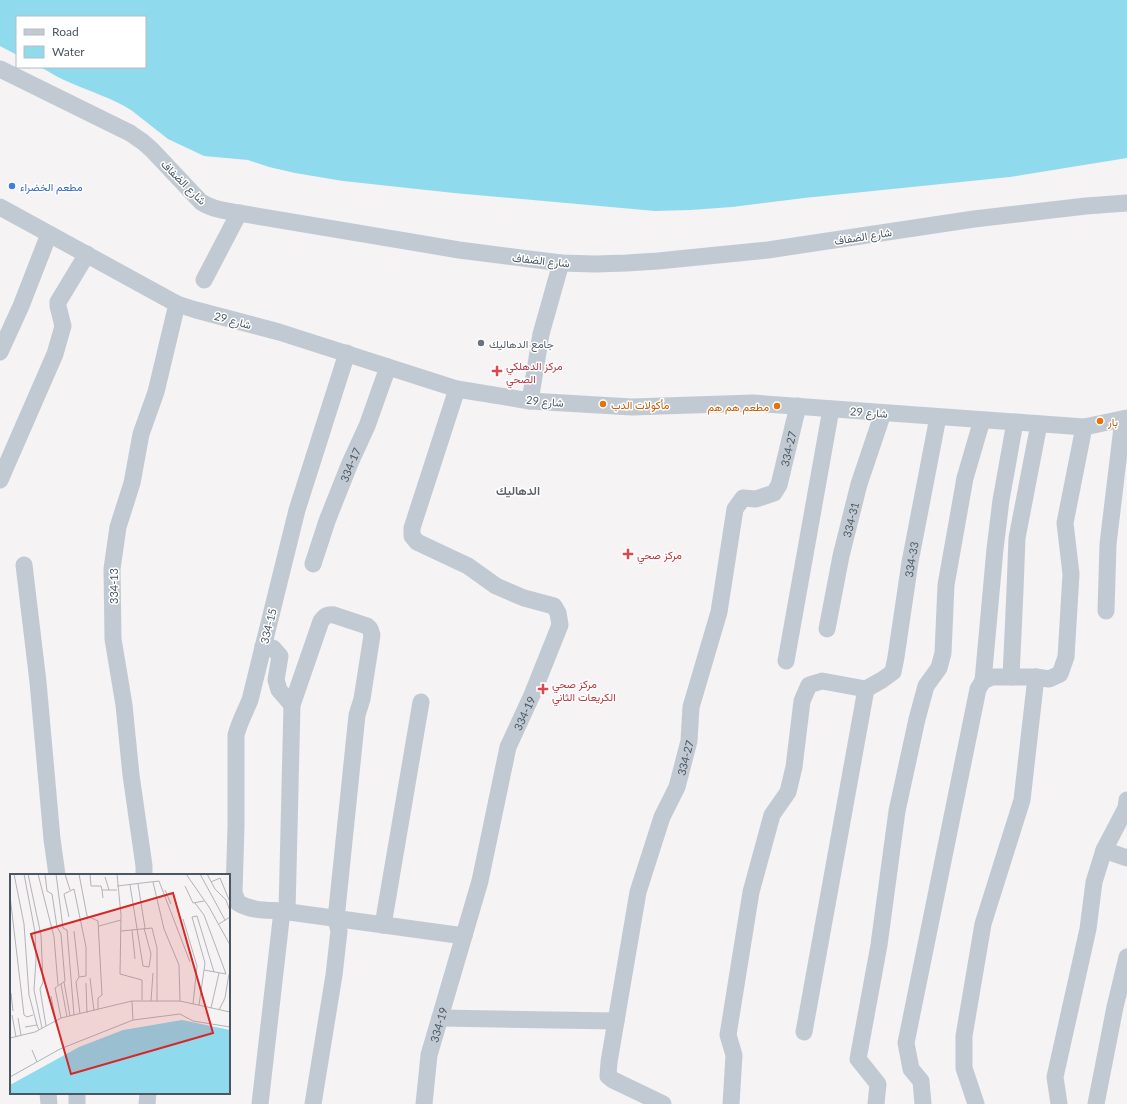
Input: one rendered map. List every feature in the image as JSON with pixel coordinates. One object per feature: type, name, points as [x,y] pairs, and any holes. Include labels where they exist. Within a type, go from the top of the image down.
[{"type":"street","name":"شارع الضفاف","points":[[0,69],[124,130],[143,142],[202,202],[214,208],[514,258],[561,263],[626,263],[768,250],[974,219],[1086,206],[1127,203]]},
{"type":"street","name":"شارع 29","points":[[0,207],[177,304],[280,332],[457,389],[530,401],[632,407],[753,403],[1084,427],[1125,418]]},
{"type":"street","points":[[204,280],[238,213]]},
{"type":"street","points":[[0,352],[21,306],[49,234]]},
{"type":"street","points":[[0,480],[55,354],[63,326],[58,302],[87,254]]},
{"type":"street","points":[[530,401],[541,334],[561,263]]},
{"type":"street","name":"334-13","points":[[144,874],[131,775],[124,705],[113,639],[112,569],[118,527],[132,483],[141,434],[156,392],[177,304]]},
{"type":"street","name":"334-15","points":[[285,911],[246,908],[238,903],[234,893],[236,735],[239,724],[250,700],[298,510],[347,353]]},
{"type":"street","name":"334-17","points":[[313,564],[327,521],[350,463],[367,426],[388,367]]},
{"type":"street","name":"334-19","points":[[424,1104],[429,1055],[480,881],[508,746],[532,695],[560,624],[558,613],[554,606],[524,598],[496,586],[468,566],[417,542],[412,536],[412,528],[457,389]]},
{"type":"street","name":"334-27","points":[[663,1104],[613,1080],[608,1076],[609,1062],[638,892],[662,817],[677,787],[689,741],[691,707],[719,612],[735,509],[743,498],[756,498],[774,493],[779,485],[798,406]]},
{"type":"street","points":[[786,661],[831,409]]},
{"type":"street","name":"334-31","points":[[827,629],[841,556],[859,484],[883,413]]},
{"type":"street","name":"334-33","points":[[866,689],[893,672],[910,562],[938,417]]},
{"type":"street","points":[[1106,611],[1108,544],[1125,418]]},
{"type":"street","points":[[876,1104],[878,1084],[858,1059],[879,945],[897,811],[917,719],[926,686],[940,668],[943,653],[946,585],[965,478],[982,420]]},
{"type":"street","points":[[923,1104],[921,1081],[911,1069],[906,1043],[978,689],[983,681],[1001,500],[1015,422]]},
{"type":"street","points":[[1011,678],[1017,538],[1039,424]]},
{"type":"street","points":[[983,681],[992,677],[1036,677],[1049,679],[1060,674],[1066,657],[1071,574],[1065,523],[1084,427]]},
{"type":"street","points":[[24,565],[38,682],[52,839],[57,874]]},
{"type":"street","points":[[260,1104],[285,911],[292,705],[321,621],[328,615],[334,615],[367,626],[370,629],[372,636],[358,715],[336,919],[339,931],[334,975],[313,1104]]},
{"type":"street","points":[[263,646],[273,648],[280,656],[276,680],[279,690],[292,705]]},
{"type":"street","points":[[976,1104],[964,1068],[964,1036],[983,924],[1022,800],[1036,677]]},
{"type":"street","points":[[731,1104],[734,1055],[728,1035],[751,892],[772,816],[788,792],[794,767],[802,701],[809,685],[822,681],[866,689],[804,1032]]},
{"type":"street","points":[[383,925],[420,702]]},
{"type":"street","points":[[1059,1104],[1055,1077],[1088,929],[1094,882],[1104,850],[1126,808],[1127,800]]},
{"type":"street","points":[[1104,850],[1127,858]]},
{"type":"street","points":[[285,911],[464,936]]},
{"type":"street","points":[[1096,1104],[1115,1007],[1127,957]]},
{"type":"street","points":[[440,1018],[616,1021]]},
{"type":"street","points":[[48,1094],[49,1104]]},
{"type":"street","points":[[147,1104],[148,1094]]},
{"type":"water","points":[[0,0],[1127,0],[1127,158],[1010,177],[804,198],[732,207],[691,210],[655,211],[454,193],[343,181],[295,173],[248,160],[204,156],[168,139],[124,106],[67,81],[42,68],[146,68],[146,16],[16,16],[16,54],[0,46]]},
{"type":"place","name":"مطعم الخضراء","points":[[12,186]]},
{"type":"place","name":"جامع الدهاليك","points":[[481,343]]},
{"type":"place","name":"مركز الدهلكي الصحي","points":[[497,371]]},
{"type":"place","name":"مأكولات الدب","points":[[603,404]]},
{"type":"place","name":"مطعم هم هم","points":[[777,406]]},
{"type":"place","name":"بار","points":[[1100,421]]},
{"type":"place","name":"مركز صحي","points":[[628,554]]},
{"type":"place","name":"مركز صحي الكريعات الثاني","points":[[543,689]]},
{"type":"district","name":"الدهاليك","points":[[518,490]]}]
